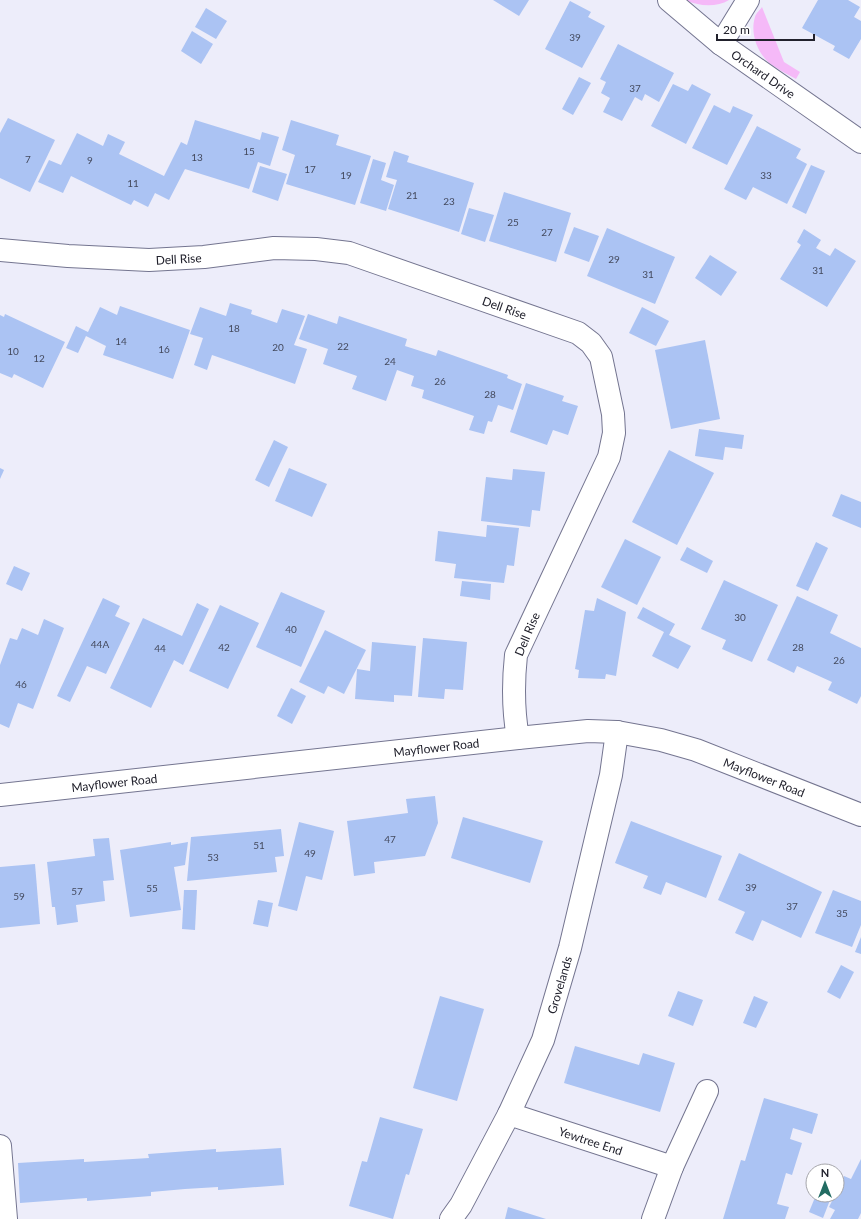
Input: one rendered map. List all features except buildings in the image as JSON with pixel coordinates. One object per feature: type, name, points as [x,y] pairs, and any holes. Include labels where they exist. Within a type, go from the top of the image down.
[{"type":"street","name":"Orchard Drive","points":[[669,0],[721,44],[861,142]]},
{"type":"street","points":[[721,44],[748,0]]},
{"type":"street","name":"Dell Rise","points":[[0,250],[68,256],[150,260],[204,257],[274,248],[316,249],[349,253],[578,333],[591,343],[601,357],[613,414],[614,433],[609,457],[516,655],[514,698],[518,738]]},
{"type":"street","name":"Mayflower Road","points":[[0,795],[588,731],[617,732],[661,740],[696,750],[861,815]]},
{"type":"street","name":"Grovelands","points":[[451,1219],[461,1205],[509,1114],[543,1040],[570,948],[611,775],[617,732]]},
{"type":"street","points":[[653,1219],[672,1167],[708,1091]]},
{"type":"street","name":"Yewtree End","points":[[509,1114],[672,1167]]},
{"type":"street","points":[[0,1146],[6,1219]]},
{"type":"shaded area","points":[[685,0],[729,0],[724,3],[707,5],[696,4]]},
{"type":"shaded area","points":[[762,7],[784,62],[800,72],[796,79],[769,63],[758,48],[753,29],[757,13]]}]
